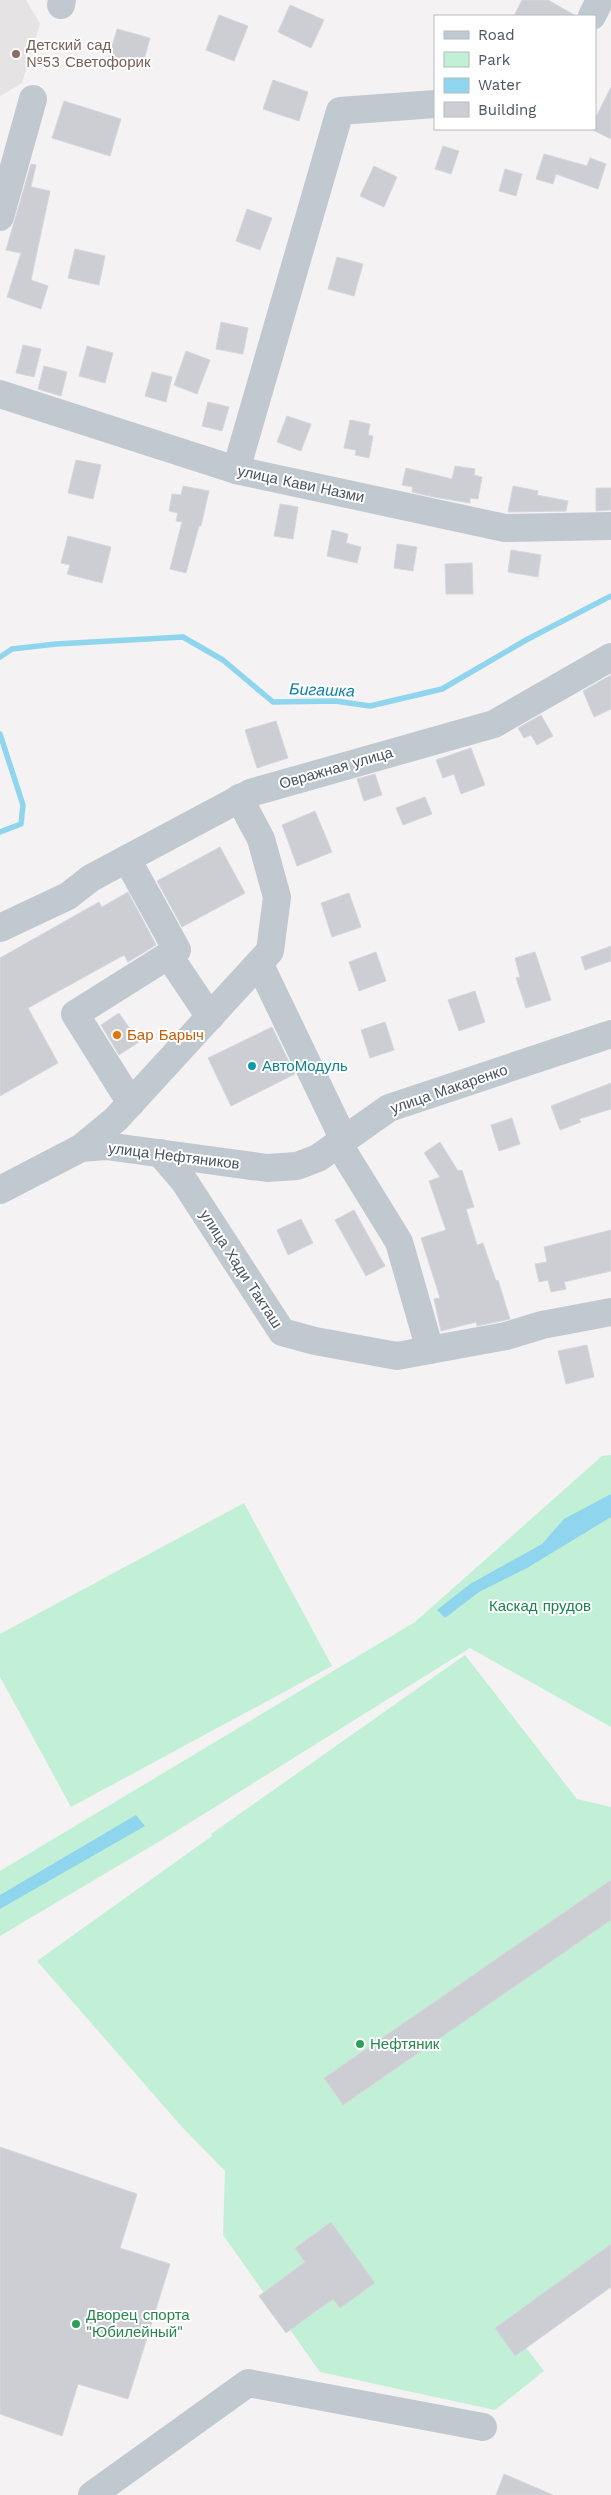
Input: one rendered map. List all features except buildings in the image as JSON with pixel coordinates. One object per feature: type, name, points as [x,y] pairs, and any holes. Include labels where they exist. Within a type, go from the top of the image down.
[{"type":"street","points":[[592,15],[600,0]]},
{"type":"street","points":[[0,217],[33,99]]},
{"type":"street","points":[[236,470],[340,111],[434,104]]},
{"type":"street","name":"улица Кави Назми","points":[[0,394],[236,470],[505,528],[611,526]]},
{"type":"street","name":"Овражная улица","points":[[0,928],[68,896],[91,878],[250,793],[494,724],[611,657]]},
{"type":"street","points":[[81,1148],[116,1119],[270,951],[277,897],[261,839],[239,798]]},
{"type":"street","points":[[127,859],[177,950],[75,1014],[131,1103]]},
{"type":"street","points":[[168,956],[210,1017]]},
{"type":"street","points":[[259,963],[341,1142],[399,1242],[430,1350]]},
{"type":"street","name":"улица Макаренко","points":[[267,1168],[297,1166],[318,1158],[389,1108],[611,1034]]},
{"type":"street","name":"улица Нефтяников","points":[[0,1190],[81,1148],[106,1146],[267,1168]]},
{"type":"street","name":"улица Хади Такташ","points":[[160,1153],[184,1181],[282,1332],[315,1341],[397,1356],[506,1336],[542,1325],[611,1312]]},
{"type":"street","points":[[92,2495],[248,2383],[483,2427]]},
{"type":"shaded area","name":"Детский сад №53 Светофорик","points":[[0,0],[26,0],[40,24],[22,83],[0,96]]},
{"type":"green space","name":"Каскад прудов","points":[[611,1455],[611,1727],[470,1648],[170,1835],[0,1936],[0,1871],[415,1622],[602,1456]]},
{"type":"green space","points":[[244,1503],[332,1666],[71,1807],[0,1677],[0,1634]]},
{"type":"green space","name":"Нефтяник","points":[[465,1655],[577,1799],[611,1807],[611,2268],[517,2336],[544,2371],[495,2410],[320,2372],[223,2235],[225,2171],[182,2127],[37,1961],[212,1836],[211,1834]]},
{"type":"water","points":[[611,1494],[611,1517],[527,1568],[479,1592],[445,1618],[437,1610],[470,1584],[542,1544],[564,1519]]},
{"type":"water","points":[[136,1815],[145,1826],[0,1909],[0,1895]]},
{"type":"waterway","name":"Бигашка","points":[[0,657],[12,649],[56,644],[183,637],[223,660],[273,702],[335,701],[370,706],[442,689],[526,640],[611,596]]},
{"type":"waterway","name":"Бигашка","points":[[0,734],[23,805],[21,824],[0,832]]},
{"type":"place","name":"Детский сад №53 Светофорик","points":[[16,54]]},
{"type":"place","name":"Бар Барыч","points":[[117,1035]]},
{"type":"place","name":"АвтоМодуль","points":[[252,1066]]},
{"type":"place","name":"Нефтяник","points":[[360,2044]]},
{"type":"place","name":"Дворец спорта \"Юбилейный\"","points":[[76,2324]]}]
